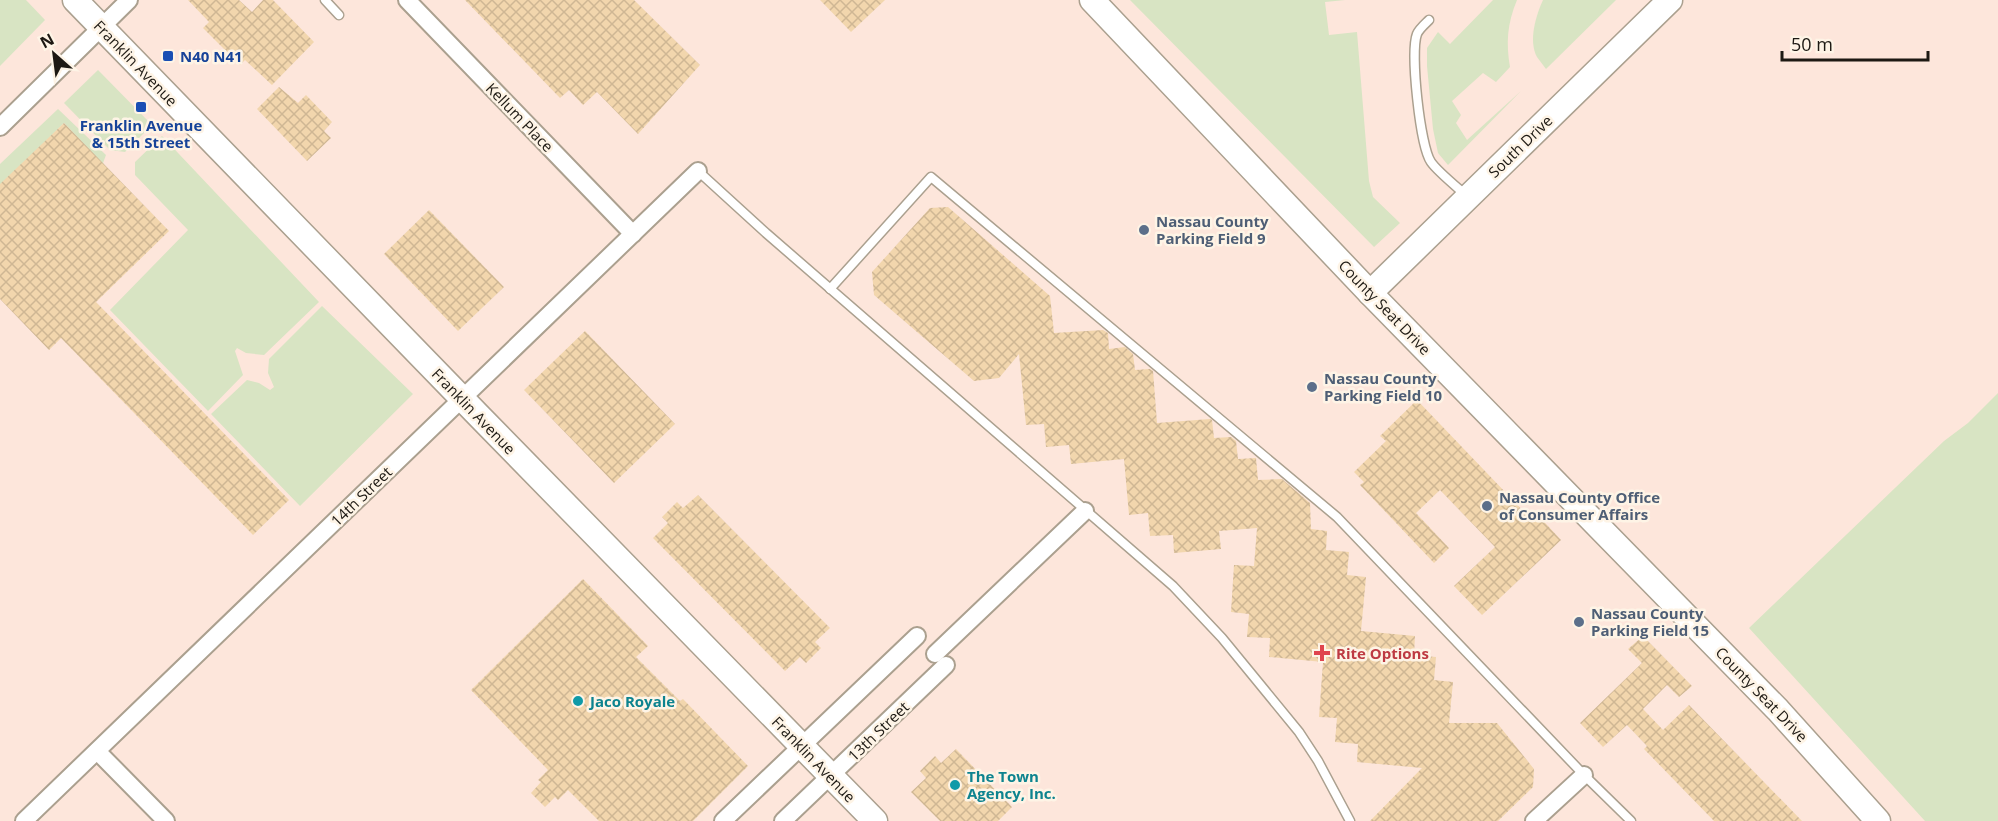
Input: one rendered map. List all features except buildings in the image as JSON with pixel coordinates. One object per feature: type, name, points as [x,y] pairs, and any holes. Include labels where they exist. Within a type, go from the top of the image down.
[{"type":"street","name":"Franklin Avenue","points":[[75,0],[875,821]]},
{"type":"street","points":[[0,127],[129,0]]},
{"type":"street","name":"Kellum Place","points":[[407,0],[633,234]]},
{"type":"street","name":"County Seat Drive","points":[[1092,0],[1370,292],[1778,710],[1878,821]]},
{"type":"street","name":"South Drive","points":[[1370,292],[1670,0]]},
{"type":"street","name":"14th Street","points":[[24,821],[698,171]]},
{"type":"street","name":"13th Street","points":[[783,821],[830,776],[1085,511]]},
{"type":"street","points":[[723,821],[917,636]]},
{"type":"street","points":[[97,751],[163,820]]},
{"type":"street","points":[[1534,821],[1584,775]]},
{"type":"lane","points":[[325,0],[339,15]]},
{"type":"lane","points":[[1429,20],[1418,33],[1415,48],[1414,67],[1420,123],[1430,161],[1468,197]]},
{"type":"lane","points":[[698,171],[830,289],[1173,586],[1222,638],[1299,732],[1318,761],[1350,821]]},
{"type":"lane","points":[[830,289],[931,177],[1337,517],[1584,775],[1631,821]]},
{"type":"shaded area","points":[[0,0],[1998,0],[1998,821],[0,821]]},
{"type":"green space","points":[[0,0],[26,0],[45,20],[0,66]]},
{"type":"green space","points":[[1130,0],[1345,0],[1325,2],[1329,35],[1357,32],[1369,181],[1373,197],[1400,223],[1374,247]]},
{"type":"green space","points":[[1493,0],[1517,0],[1508,34],[1510,67],[1496,82],[1483,73],[1452,101],[1461,115],[1456,123],[1467,140],[1521,91],[1448,165],[1438,153],[1433,129],[1427,48],[1438,32],[1450,44]]},
{"type":"green space","points":[[1543,0],[1616,0],[1546,69],[1534,51],[1533,43],[1536,20]]},
{"type":"green space","points":[[98,70],[152,125],[125,152],[110,150],[64,103]]},
{"type":"green space","points":[[58,109],[106,155],[103,163],[106,167],[64,123],[0,186],[0,164]]},
{"type":"green space","points":[[162,136],[319,302],[264,355],[246,353],[237,348],[235,351],[243,375],[208,411],[110,310],[188,230],[135,175],[135,162]]},
{"type":"green space","points":[[322,306],[413,394],[300,506],[211,414],[247,380],[259,383],[270,390],[274,387],[268,373],[269,359]]},
{"type":"green space","points":[[1998,393],[1998,821],[1925,821],[1749,628],[1944,441],[1968,423]]},
{"type":"place","name":"N40 N41","points":[[168,56]]},
{"type":"place","name":"Franklin Avenue & 15th Street","points":[[141,107]]},
{"type":"place","name":"Nassau County Parking Field 9","points":[[1144,230]]},
{"type":"place","name":"Nassau County Parking Field 10","points":[[1312,387]]},
{"type":"place","name":"Nassau County Office of Consumer Affairs","points":[[1487,506]]},
{"type":"place","name":"Nassau County Parking Field 15","points":[[1579,622]]},
{"type":"place","name":"Rite Options","points":[[1322,653]]},
{"type":"place","name":"Jaco Royale","points":[[578,701]]},
{"type":"place","name":"The Town Agency, Inc.","points":[[955,785]]}]
